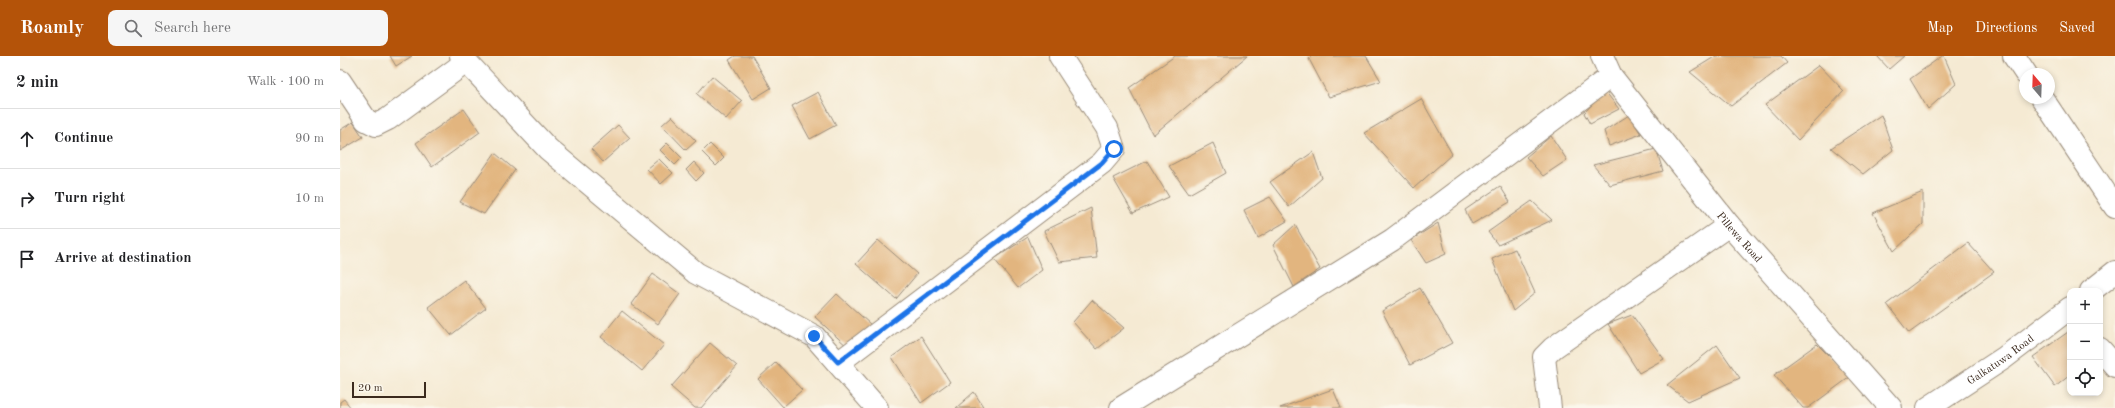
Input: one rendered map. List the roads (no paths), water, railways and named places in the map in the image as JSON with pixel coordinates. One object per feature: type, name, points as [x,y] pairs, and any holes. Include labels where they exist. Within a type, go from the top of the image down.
[{"type":"street","points":[[838,362],[1102,163],[1114,149],[1107,128],[1060,56]]},
{"type":"street","name":"Pillewa Road","points":[[1602,56],[1611,76],[1729,225],[1891,408]]},
{"type":"street","points":[[2014,56],[2022,68]]},
{"type":"street","points":[[340,81],[366,120],[376,125],[388,120],[464,59],[548,149],[696,273],[814,336],[877,408]]},
{"type":"street","points":[[1121,408],[1392,240],[1611,76]]},
{"type":"street","points":[[2046,104],[2115,207]]},
{"type":"street","points":[[1550,408],[1544,357],[1729,225]]},
{"type":"street","points":[[2095,288],[2115,272]]},
{"type":"street","name":"Galkatuwa Road","points":[[1928,408],[2004,358],[2067,313]]},
{"type":"street","points":[[2103,352],[2115,366]]}]
